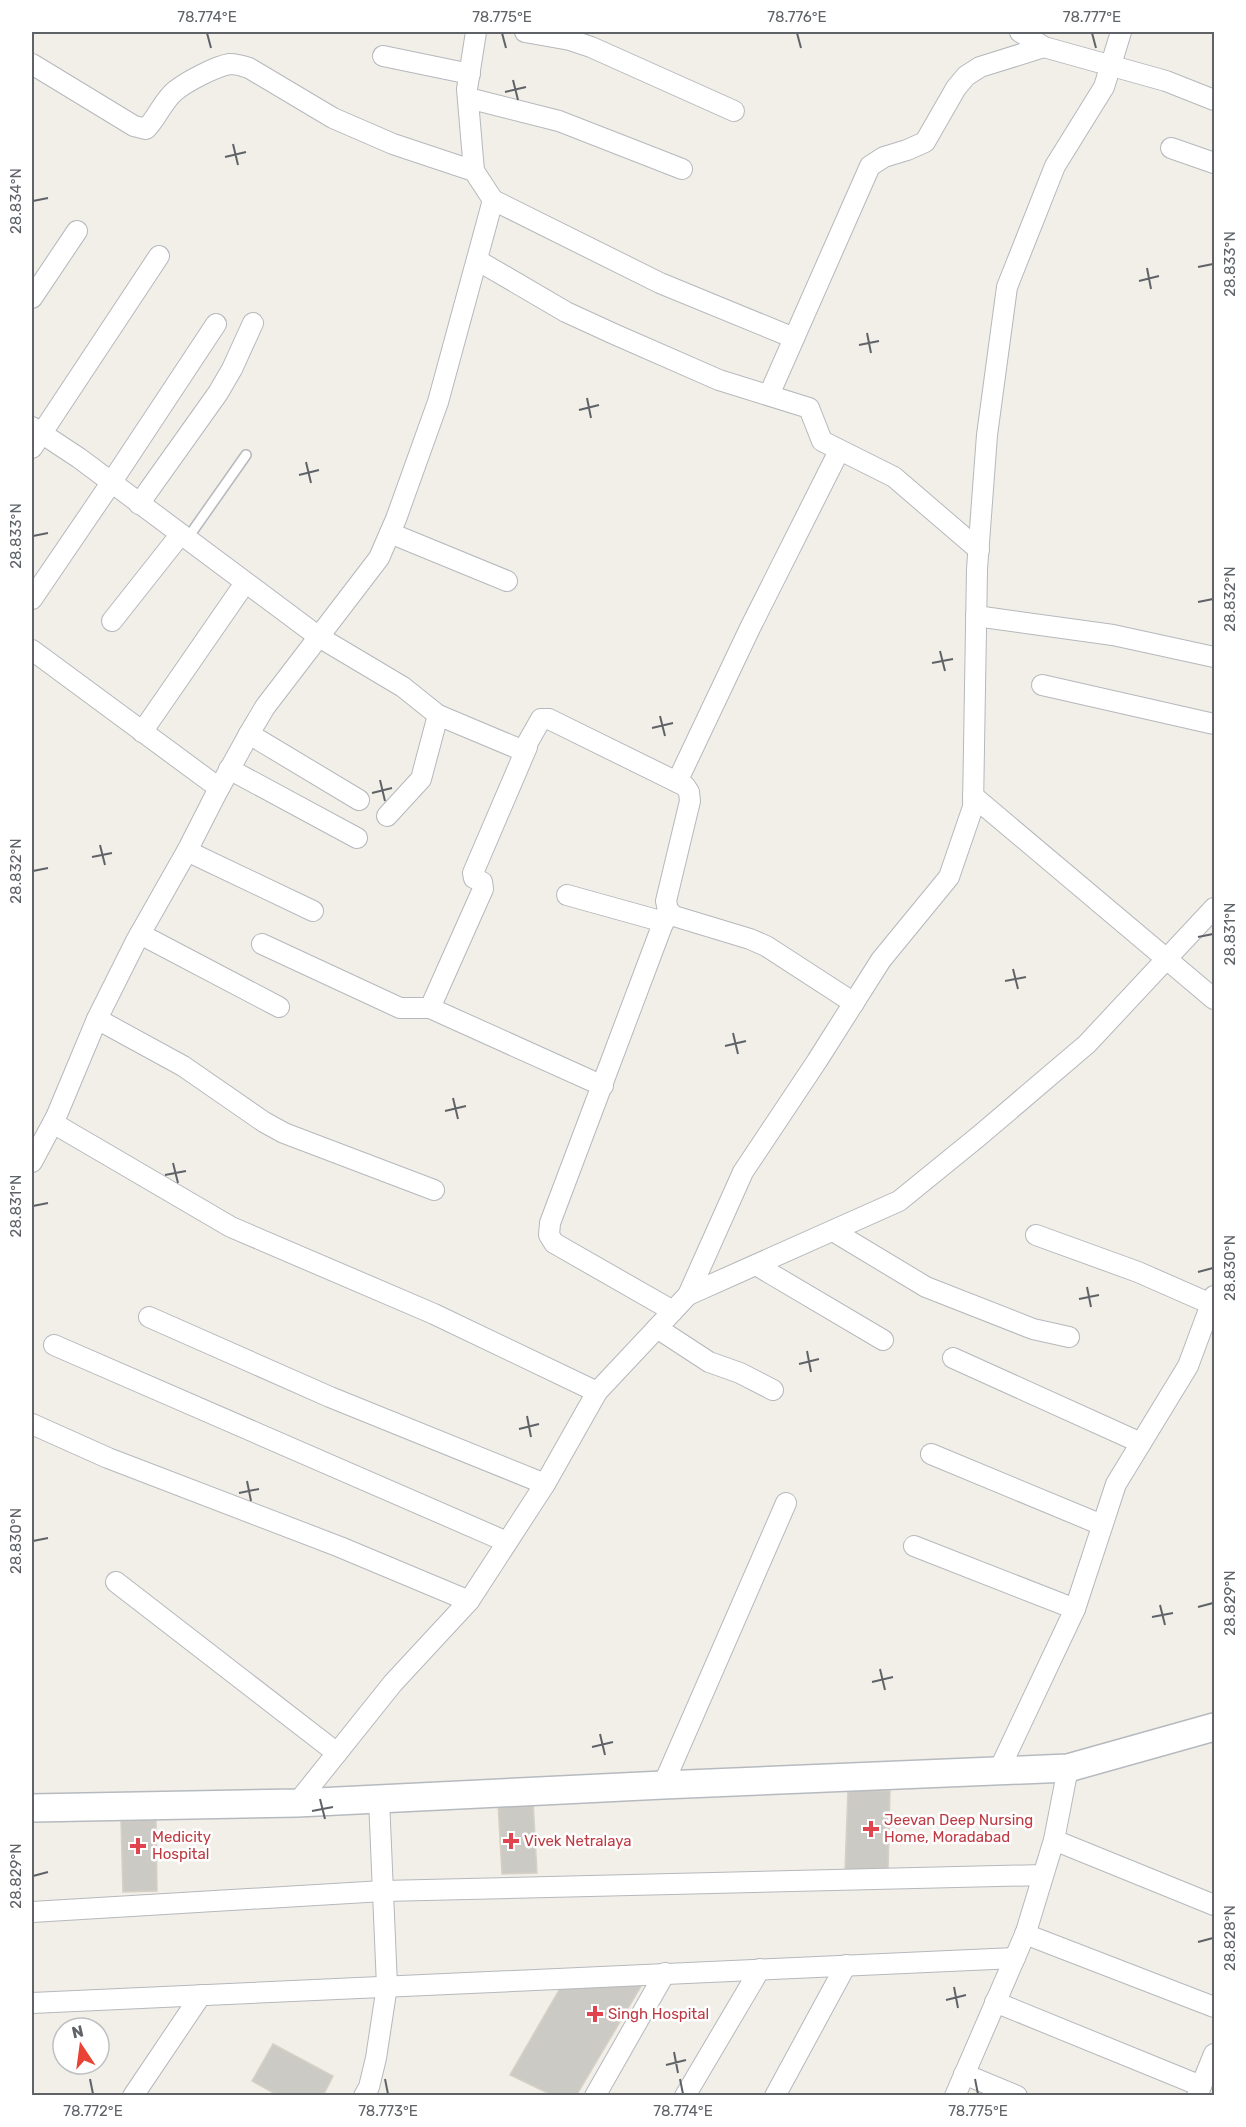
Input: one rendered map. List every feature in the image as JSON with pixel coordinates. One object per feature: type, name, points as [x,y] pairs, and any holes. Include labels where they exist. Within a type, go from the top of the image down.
[{"type":"main road","points":[[32,1808],[297,1803],[1068,1768],[1215,1727]]},
{"type":"street","points":[[476,32],[468,98],[474,171],[493,200],[660,283],[794,338]]},
{"type":"street","points":[[525,32],[570,40],[591,47],[734,111]]},
{"type":"street","points":[[1020,32],[1044,47],[1166,81],[1215,100]]},
{"type":"street","points":[[297,1803],[393,1683],[469,1601],[545,1484],[597,1392],[688,1295],[743,1172],[881,960],[948,877],[973,807],[979,550],[987,435],[1007,287],[1055,166],[1104,87],[1120,32]]},
{"type":"street","points":[[769,395],[870,166],[884,157],[925,142],[956,88],[966,76],[980,68],[1044,47]]},
{"type":"street","points":[[383,56],[470,74]]},
{"type":"street","points":[[32,64],[134,126],[146,129],[173,92],[228,64],[238,64],[249,68],[333,118],[393,144],[474,171]]},
{"type":"street","points":[[468,98],[559,121],[682,169]]},
{"type":"street","points":[[1171,147],[1215,163]]},
{"type":"street","points":[[34,1149],[53,1123],[97,1019],[140,934],[249,734],[265,707],[379,558],[438,402],[493,200]]},
{"type":"street","points":[[32,298],[77,231]]},
{"type":"street","points":[[159,256],[35,437],[79,458],[319,637],[403,687],[438,715],[519,749],[527,747]]},
{"type":"street","points":[[477,260],[566,312],[614,334],[719,380],[809,408],[822,441],[894,477],[979,550]]},
{"type":"street","points":[[139,504],[218,393],[232,369],[253,322]]},
{"type":"street","points":[[32,599],[216,324]]},
{"type":"street","points":[[677,782],[755,617],[838,451]]},
{"type":"street","points":[[390,533],[507,581]]},
{"type":"street","points":[[112,621],[183,537]]},
{"type":"street","points":[[142,732],[245,583]]},
{"type":"street","points":[[976,616],[1113,635],[1215,657]]},
{"type":"street","points":[[32,650],[219,788]]},
{"type":"street","points":[[1042,685],[1215,724]]},
{"type":"street","points":[[387,816],[421,779],[438,715]]},
{"type":"street","points":[[430,1008],[483,889],[482,882],[474,878],[473,873],[541,719],[549,719],[685,786],[689,792],[690,801],[666,901],[666,916],[550,1223],[549,1234],[554,1243],[673,1311]]},
{"type":"street","points":[[249,734],[359,800]]},
{"type":"street","points":[[229,769],[357,838]]},
{"type":"street","points":[[973,796],[1215,999]]},
{"type":"street","points":[[187,851],[313,911]]},
{"type":"street","points":[[567,895],[674,916],[750,939],[766,946],[854,1004]]},
{"type":"street","points":[[688,1295],[899,1201],[1087,1044],[1215,908]]},
{"type":"street","points":[[140,934],[279,1007]]},
{"type":"street","points":[[262,944],[400,1008],[430,1008],[603,1086]]},
{"type":"street","points":[[97,1019],[183,1066],[264,1122],[284,1133],[434,1190]]},
{"type":"street","points":[[53,1123],[231,1227],[434,1314],[597,1392]]},
{"type":"street","points":[[833,1231],[926,1287],[1034,1329],[1069,1337]]},
{"type":"street","points":[[999,1770],[1075,1609],[1116,1484],[1188,1366],[1213,1300],[1036,1235]]},
{"type":"street","points":[[756,1265],[883,1340]]},
{"type":"street","points":[[149,1317],[330,1397],[545,1484]]},
{"type":"street","points":[[657,1328],[709,1362],[740,1373],[773,1390]]},
{"type":"street","points":[[54,1345],[507,1542]]},
{"type":"street","points":[[953,1358],[1141,1443]]},
{"type":"street","points":[[32,1424],[108,1458],[340,1547],[469,1601]]},
{"type":"street","points":[[931,1454],[1102,1525]]},
{"type":"street","points":[[663,1785],[786,1503]]},
{"type":"street","points":[[914,1546],[1075,1609]]},
{"type":"street","points":[[116,1582],[338,1753]]},
{"type":"street","points":[[955,2096],[1025,1934],[1054,1840],[1068,1768]]},
{"type":"street","points":[[364,2096],[369,2087],[376,2058],[387,1986],[379,1799]]},
{"type":"street","points":[[1054,1840],[1215,1905]]},
{"type":"street","points":[[32,1912],[383,1891],[1043,1875]]},
{"type":"street","points":[[1025,1934],[1215,2007]]},
{"type":"street","points":[[32,2003],[1015,1958]]},
{"type":"street","points":[[775,2096],[846,1965]]},
{"type":"street","points":[[685,2096],[760,1969]]},
{"type":"street","points":[[595,2096],[665,1973]]},
{"type":"street","points":[[133,2096],[201,1995]]},
{"type":"street","points":[[995,2002],[1199,2093],[1215,2054]]},
{"type":"street","points":[[964,2074],[1017,2096]]},
{"type":"lane","points":[[183,537],[246,455]]},
{"type":"building","points":[[848,1790],[890,1791],[888,1871],[845,1870]]},
{"type":"building","points":[[533,1801],[537,1873],[502,1874],[498,1803]]},
{"type":"building","points":[[156,1820],[157,1891],[123,1892],[121,1821]]},
{"type":"building","points":[[566,1978],[646,1978],[576,2096],[554,2096],[510,2075]]},
{"type":"building","points":[[273,2044],[333,2076],[323,2096],[279,2096],[252,2081]]},
{"type":"place","name":"Jeevan Deep Nursing Home, Moradabad","points":[[871,1829]]},
{"type":"place","name":"Vivek Netralaya","points":[[511,1841]]},
{"type":"place","name":"Medicity Hospital","points":[[138,1846]]},
{"type":"place","name":"Singh Hospital","points":[[595,2014]]}]
